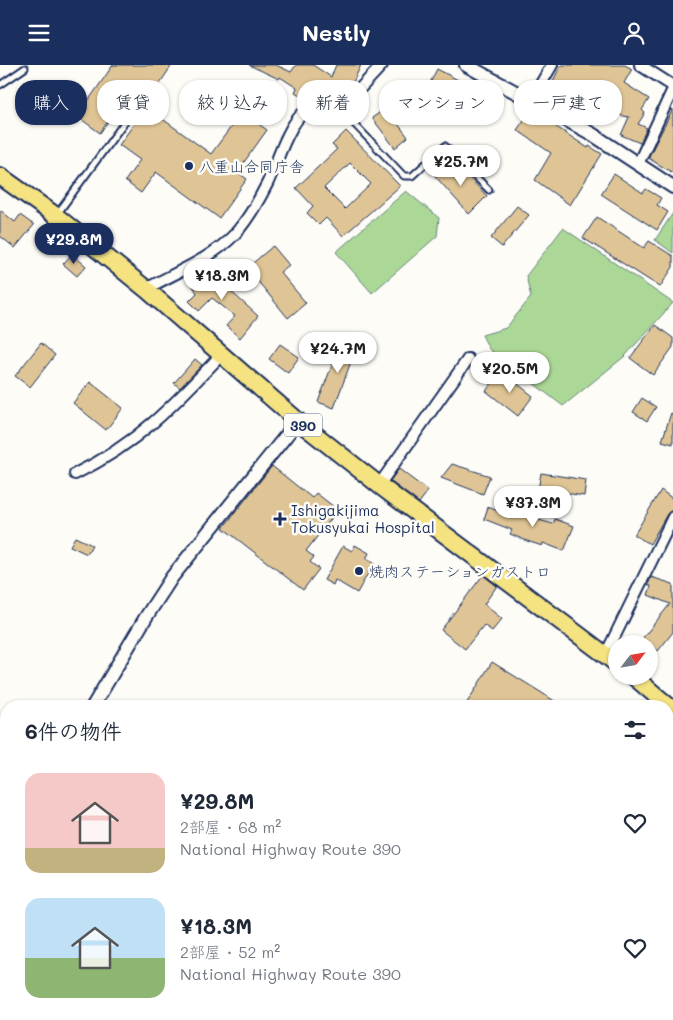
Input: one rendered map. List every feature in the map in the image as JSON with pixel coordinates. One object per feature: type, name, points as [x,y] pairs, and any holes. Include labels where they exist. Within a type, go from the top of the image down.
[{"type":"highway","name":"390","points":[[0,176],[56,216],[146,289],[298,421],[379,485],[608,656]]},
{"type":"highway","points":[[644,685],[661,700]]},
{"type":"street","points":[[368,80],[382,65]]},
{"type":"street","points":[[466,65],[514,90]]},
{"type":"street","points":[[543,80],[552,65]]},
{"type":"street","points":[[638,164],[673,87],[640,65]]},
{"type":"street","points":[[146,289],[219,247],[233,236],[250,216],[268,183],[291,129],[297,120]]},
{"type":"street","points":[[577,125],[673,187]]},
{"type":"street","points":[[75,474],[107,459],[136,439],[168,410],[221,355]]},
{"type":"street","points":[[379,485],[468,359]]},
{"type":"street","points":[[97,700],[172,577],[298,421]]},
{"type":"street","points":[[621,635],[673,517]]},
{"type":"lane","points":[[0,85],[25,68]]},
{"type":"lane","points":[[56,216],[122,125]]},
{"type":"lane","points":[[355,125],[404,176],[412,176],[445,146],[489,191]]},
{"type":"green space","points":[[406,191],[439,218],[437,236],[372,293],[336,252]]},
{"type":"green space","points":[[673,213],[673,253],[655,240]]},
{"type":"green space","points":[[563,228],[673,303],[625,356],[563,406],[489,349],[482,335],[506,328],[531,297],[526,276]]},
{"type":"building","points":[[113,65],[172,65],[162,80],[103,80]]},
{"type":"building","points":[[249,65],[276,65],[291,72],[296,65],[313,65],[331,77],[336,65],[361,65],[354,80],[297,80],[297,88],[287,80],[280,77],[279,79]]},
{"type":"building","points":[[561,65],[625,65],[632,69],[624,83],[649,99],[642,110],[645,113],[638,124],[647,128],[640,143],[621,135],[629,117],[622,116],[622,80],[554,80]]},
{"type":"building","points":[[437,69],[458,80],[432,80]]},
{"type":"building","points":[[97,88],[97,125],[106,125],[100,133],[87,124],[87,103]]},
{"type":"building","points":[[673,109],[673,173],[648,158]]},
{"type":"building","points":[[379,113],[379,125],[399,125],[408,137],[395,148],[372,118]]},
{"type":"building","name":"八重山合同庁舎","points":[[169,124],[211,154],[232,125],[260,125],[267,130],[237,172],[247,179],[219,218],[156,172],[141,193],[125,181],[140,160],[119,145],[133,125]]},
{"type":"building","points":[[520,125],[554,125],[588,148],[589,146],[602,154],[570,205],[535,180],[551,153],[517,130]]},
{"type":"building","points":[[346,131],[400,186],[343,236],[326,218],[319,225],[307,213],[313,206],[296,188],[337,149],[332,145]],"holes":[[[350,163],[371,184],[345,209],[324,188]]]},
{"type":"building","points":[[452,160],[487,196],[469,214],[435,176]]},
{"type":"building","points":[[614,174],[643,193],[646,189],[661,198],[657,205],[668,212],[657,230],[601,194]]},
{"type":"building","points":[[517,206],[529,215],[502,247],[491,238]]},
{"type":"building","points":[[0,210],[15,222],[20,215],[34,225],[15,248],[0,236]]},
{"type":"building","points":[[597,217],[644,248],[649,241],[673,256],[673,267],[660,287],[583,238]]},
{"type":"building","points":[[273,246],[289,265],[280,272],[306,303],[288,318],[247,268]]},
{"type":"building","points":[[72,254],[86,266],[77,276],[63,264]]},
{"type":"building","points":[[205,270],[211,280],[218,272],[228,283],[225,286],[258,316],[240,338],[226,326],[235,316],[212,298],[199,311],[189,301],[197,293],[189,279]]},
{"type":"building","points":[[655,325],[673,338],[673,347],[653,375],[630,358]]},
{"type":"building","points":[[342,339],[357,345],[334,408],[318,402]]},
{"type":"building","points":[[41,343],[55,355],[30,387],[15,376]]},
{"type":"building","points":[[280,344],[299,357],[288,373],[269,359]]},
{"type":"building","points":[[195,359],[202,365],[180,388],[174,383]]},
{"type":"building","points":[[501,371],[533,396],[518,416],[486,391]]},
{"type":"building","points":[[90,382],[123,408],[106,430],[73,403]]},
{"type":"building","points":[[642,398],[656,407],[647,421],[633,412]]},
{"type":"building","points":[[671,413],[673,414],[673,444],[662,441]]},
{"type":"building","points":[[452,464],[490,476],[483,494],[441,478]]},
{"type":"building","name":"Ishigakijima Tokusyukai Hospital","points":[[272,466],[312,498],[316,493],[338,510],[306,551],[314,557],[310,562],[319,569],[303,590],[223,528]]},
{"type":"building","points":[[399,469],[428,491],[419,503],[390,481]]},
{"type":"building","points":[[541,473],[586,480],[584,496],[553,491],[551,503],[536,501]]},
{"type":"building","points":[[661,490],[673,499],[673,510],[667,514],[650,544],[634,535]]},
{"type":"building","points":[[488,507],[513,517],[516,507],[535,509],[532,518],[553,524],[555,519],[574,526],[564,551],[543,543],[542,546],[527,541],[510,534],[512,530],[484,519]]},
{"type":"building","points":[[75,537],[92,545],[87,554],[70,546]]},
{"type":"building","points":[[355,545],[369,553],[366,559],[374,563],[357,593],[335,580],[333,585],[324,580],[343,546],[352,551]]},
{"type":"building","points":[[483,575],[497,586],[484,604],[502,619],[492,631],[484,625],[465,649],[441,630]]},
{"type":"building","points":[[651,577],[673,584],[673,632],[658,651],[658,635],[645,635],[670,604],[648,595],[651,586],[648,585]]},
{"type":"building","points":[[492,662],[553,700],[469,700]]},
{"type":"place","name":"八重山合同庁舎","points":[[189,166]]},
{"type":"place","name":"Ishigakijima Tokusyukai Hospital","points":[[280,519]]},
{"type":"place","name":"焼肉ステーションガストロ","points":[[359,571]]}]
